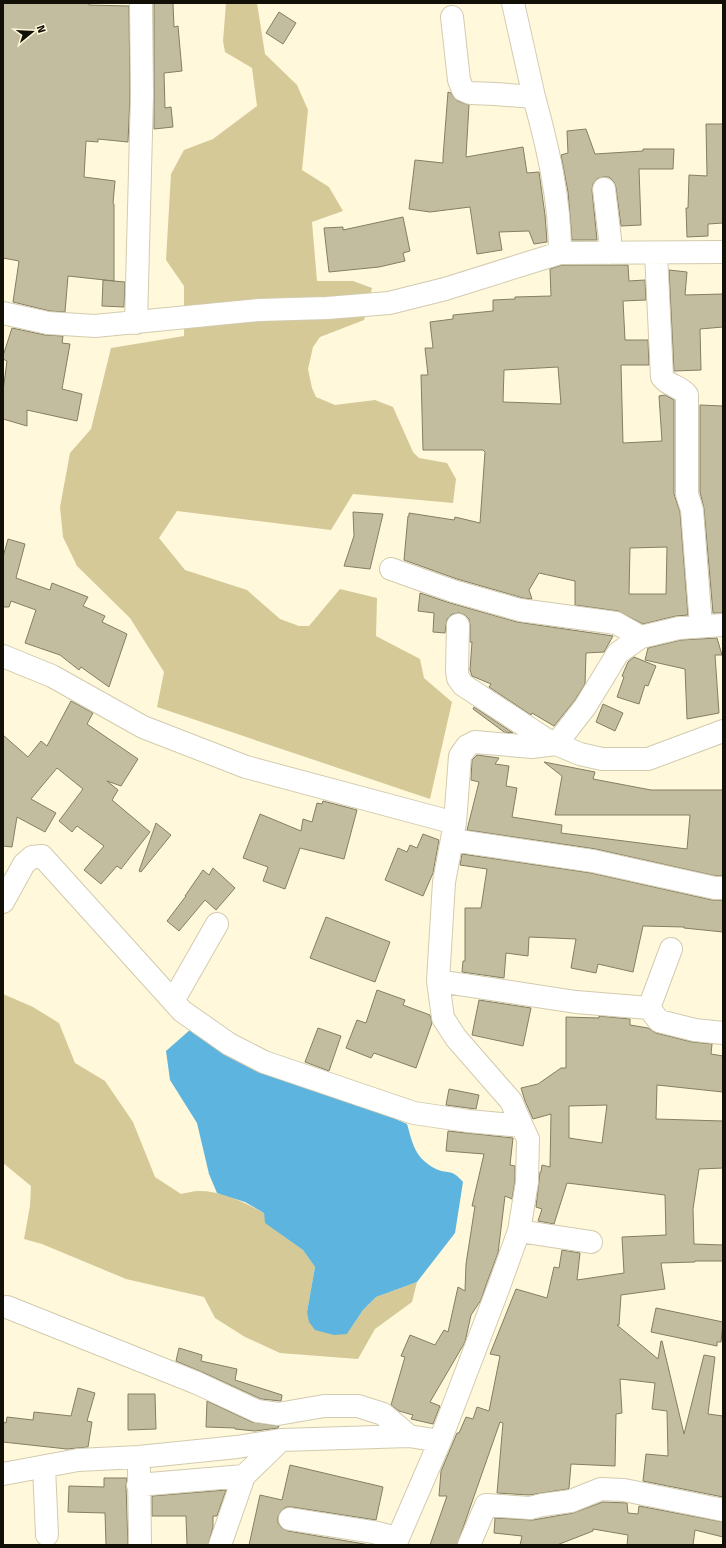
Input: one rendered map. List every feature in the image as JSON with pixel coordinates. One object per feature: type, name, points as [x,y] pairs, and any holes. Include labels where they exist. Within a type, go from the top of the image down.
[{"type":"street","points":[[136,323],[142,95],[141,3]]},
{"type":"street","points":[[513,3],[534,97],[547,144],[553,176],[560,254]]},
{"type":"street","points":[[452,17],[459,80],[463,90],[470,93],[534,97]]},
{"type":"street","points":[[604,189],[610,239],[609,252]]},
{"type":"street","points":[[5,319],[62,325],[95,326],[259,310],[327,308],[389,303],[445,290],[560,254],[609,252],[723,252]]},
{"type":"street","points":[[656,252],[662,377],[665,381],[682,390],[687,395],[687,494],[692,510],[701,626]]},
{"type":"street","points":[[391,569],[453,591],[520,610],[616,623],[641,637]]},
{"type":"street","points":[[458,624],[457,671],[458,678],[463,685],[557,742],[580,754],[602,759],[648,759],[723,731]]},
{"type":"street","points":[[290,1518],[373,1532],[397,1542],[440,1442],[519,1231],[527,1182],[528,1139],[511,1101],[456,1038],[443,1018],[438,981],[444,882],[453,832],[460,756],[467,746],[475,742],[532,747],[557,742],[585,707],[618,652],[641,637],[679,628],[723,625]]},
{"type":"street","points":[[3,656],[52,676],[143,727],[246,766],[453,832],[715,888],[723,888]]},
{"type":"street","points":[[3,902],[24,864],[32,857],[42,856],[182,1011],[229,1044],[270,1064],[414,1113],[468,1121],[522,1126]]},
{"type":"street","points":[[173,1001],[217,924]]},
{"type":"street","points":[[649,1008],[671,949]]},
{"type":"street","points":[[438,981],[576,1002],[649,1008],[659,1021],[695,1030],[723,1033]]},
{"type":"street","points":[[519,1231],[591,1242]]},
{"type":"street","points":[[7,1307],[197,1383],[257,1411],[278,1414],[324,1406],[358,1406],[383,1414],[409,1436]]},
{"type":"street","points":[[3,1474],[78,1460],[139,1457],[237,1447],[281,1440],[409,1436],[440,1442]]},
{"type":"street","points":[[220,1545],[244,1476],[281,1440]]},
{"type":"street","points":[[139,1457],[138,1485],[140,1545]]},
{"type":"street","points":[[44,1466],[47,1535]]},
{"type":"street","points":[[138,1485],[244,1476]]},
{"type":"street","points":[[469,1545],[486,1505],[530,1508],[571,1501],[601,1489],[624,1490],[723,1510]]},
{"type":"shaded area","points":[[226,3],[257,3],[265,54],[297,85],[308,110],[302,170],[329,187],[343,211],[312,222],[317,281],[353,281],[372,288],[364,320],[320,337],[313,347],[308,369],[312,388],[316,397],[335,405],[375,400],[393,407],[413,452],[419,458],[447,463],[456,479],[453,503],[353,494],[331,530],[177,511],[159,538],[185,570],[247,590],[280,619],[299,626],[309,626],[340,589],[377,598],[376,636],[420,659],[424,678],[452,702],[430,799],[157,707],[164,672],[130,618],[77,566],[63,537],[60,507],[70,453],[91,429],[111,348],[184,336],[184,286],[166,260],[171,174],[184,150],[213,139],[257,106],[252,68],[225,52],[223,41]]},
{"type":"shaded area","points":[[3,994],[33,1007],[59,1023],[75,1063],[105,1081],[133,1122],[155,1177],[181,1194],[197,1191],[208,1191],[233,1198],[249,1205],[264,1213],[266,1223],[303,1250],[315,1267],[307,1312],[347,1334],[363,1310],[376,1297],[417,1282],[412,1302],[375,1329],[358,1359],[280,1353],[245,1337],[215,1318],[204,1297],[126,1279],[42,1244],[24,1239],[30,1206],[31,1186],[3,1163]]},
{"type":"water","points":[[191,1029],[407,1124],[413,1145],[423,1160],[436,1169],[453,1173],[463,1182],[455,1233],[417,1282],[376,1297],[363,1310],[347,1334],[334,1335],[315,1330],[309,1322],[307,1312],[315,1267],[303,1250],[265,1223],[264,1213],[245,1202],[217,1193],[209,1174],[197,1123],[170,1080],[166,1051]]},
{"type":"building","points":[[3,3],[89,3],[89,5],[129,6],[130,95],[128,142],[98,139],[98,142],[86,141],[84,177],[115,181],[113,203],[114,281],[68,276],[65,312],[50,311],[13,302],[19,261],[3,258]]},
{"type":"building","points":[[154,3],[173,3],[174,27],[178,26],[182,71],[164,73],[165,108],[171,107],[173,127],[154,129]]},
{"type":"building","points":[[279,12],[296,23],[283,44],[266,33]]},
{"type":"building","points":[[448,92],[451,93],[458,101],[469,105],[466,157],[523,147],[527,173],[539,172],[547,242],[534,244],[529,231],[499,232],[502,250],[477,254],[470,207],[430,212],[409,209],[415,160],[443,163]]},
{"type":"building","points":[[706,124],[723,124],[723,223],[708,224],[708,236],[687,237],[686,208],[688,208],[689,175],[707,176]]},
{"type":"building","points":[[586,129],[595,154],[643,151],[643,149],[674,149],[673,169],[639,169],[641,225],[621,226],[614,182],[609,177],[597,179],[593,184],[592,190],[597,240],[572,240],[568,192],[561,155],[568,153],[567,131]]},
{"type":"building","points":[[403,217],[410,251],[403,253],[405,261],[379,267],[329,272],[324,228],[343,227],[343,230]]},
{"type":"building","points":[[562,265],[628,265],[629,281],[645,280],[646,300],[623,301],[625,340],[648,340],[649,365],[621,365],[623,443],[662,441],[659,396],[665,395],[674,400],[674,494],[680,512],[688,615],[676,616],[643,624],[618,611],[575,605],[575,581],[539,573],[529,590],[532,599],[523,598],[457,579],[404,560],[409,513],[454,520],[455,517],[480,523],[485,452],[483,450],[423,450],[421,375],[428,375],[425,348],[433,348],[430,322],[453,319],[453,315],[493,311],[493,300],[515,299],[515,297],[551,296],[550,269]],"holes":[[[558,367],[561,404],[503,402],[504,370]],[[667,547],[666,594],[629,594],[630,548]]]},
{"type":"building","points":[[669,270],[687,272],[685,295],[723,294],[723,327],[700,329],[701,370],[674,371]]},
{"type":"building","points":[[103,280],[125,282],[124,307],[102,306]]},
{"type":"building","points":[[12,328],[45,335],[63,336],[62,343],[70,344],[62,389],[82,394],[77,421],[27,410],[27,426],[3,419],[3,391],[7,361],[3,359],[3,356]]},
{"type":"building","points":[[700,405],[723,406],[723,613],[713,613],[704,509],[700,492]]},
{"type":"building","points":[[353,512],[383,514],[370,569],[344,566],[354,536]]},
{"type":"building","points":[[8,539],[25,544],[16,578],[50,590],[52,583],[88,597],[83,606],[105,616],[102,622],[127,634],[109,687],[81,667],[79,670],[60,655],[25,643],[36,610],[11,601],[9,607],[3,607],[3,557]]},
{"type":"building","points":[[420,593],[517,622],[613,636],[604,652],[586,653],[585,684],[575,700],[554,726],[532,713],[531,715],[489,687],[491,684],[472,676],[470,670],[472,642],[470,642],[469,619],[465,615],[459,613],[452,614],[447,619],[445,633],[433,632],[434,613],[418,611]]},
{"type":"building","points":[[717,638],[722,655],[715,655],[719,713],[687,719],[685,669],[645,660],[648,648],[681,640]]},
{"type":"building","points":[[634,657],[656,666],[648,686],[645,685],[639,704],[617,697],[624,677],[622,676],[628,662]]},
{"type":"building","points":[[71,701],[93,713],[87,724],[138,759],[121,786],[107,781],[118,790],[112,800],[150,832],[121,869],[117,866],[101,884],[84,870],[104,846],[77,826],[72,832],[59,821],[83,789],[57,768],[31,799],[56,813],[45,832],[17,817],[12,847],[3,846],[3,735],[28,757],[41,741],[47,746]]},
{"type":"building","points":[[603,704],[623,713],[615,731],[596,722]]},
{"type":"building","points":[[474,707],[513,733],[504,732],[473,709]]},
{"type":"building","points":[[477,755],[499,758],[495,764],[509,766],[506,786],[517,788],[512,817],[562,825],[561,833],[687,849],[690,815],[555,815],[562,776],[544,762],[595,772],[593,779],[651,790],[723,790],[723,876],[716,876],[596,849],[467,830],[479,782],[471,780],[472,760]]},
{"type":"building","points":[[323,801],[357,810],[344,859],[300,848],[285,889],[263,881],[268,867],[243,858],[260,814],[301,831],[303,819],[312,822],[317,803],[322,804]]},
{"type":"building","points":[[156,823],[171,835],[141,872],[139,871]]},
{"type":"building","points":[[423,834],[439,840],[433,873],[423,896],[385,880],[398,848],[407,852],[410,845],[417,848]]},
{"type":"building","points":[[462,854],[591,873],[712,900],[723,900],[723,932],[684,927],[643,926],[633,972],[598,964],[596,973],[571,968],[576,939],[529,937],[528,956],[506,953],[504,978],[462,972],[463,961],[465,961],[465,908],[481,908],[487,869],[460,865]]},
{"type":"building","points":[[213,868],[235,888],[216,910],[205,900],[179,931],[167,921],[203,870],[209,875]]},
{"type":"building","points":[[326,917],[390,942],[375,982],[310,958]]},
{"type":"building","points":[[377,990],[405,1000],[403,1005],[430,1015],[432,1023],[416,1068],[374,1053],[371,1058],[346,1048],[357,1020],[366,1023]]},
{"type":"building","points":[[479,1000],[531,1008],[523,1046],[472,1035]]},
{"type":"building","points":[[599,1016],[630,1019],[630,1025],[648,1028],[656,1033],[692,1042],[712,1044],[711,1054],[723,1056],[723,1092],[657,1085],[656,1119],[723,1121],[723,1168],[699,1169],[693,1209],[694,1244],[723,1245],[723,1261],[661,1263],[665,1289],[621,1295],[619,1325],[617,1325],[658,1359],[662,1341],[684,1434],[704,1355],[715,1357],[708,1414],[723,1416],[723,1497],[643,1481],[646,1454],[668,1456],[667,1411],[652,1409],[655,1383],[620,1379],[622,1413],[616,1414],[615,1466],[571,1464],[568,1489],[529,1495],[497,1493],[503,1423],[500,1422],[457,1545],[430,1545],[447,1496],[439,1496],[441,1471],[457,1433],[459,1433],[466,1417],[473,1419],[477,1407],[489,1411],[500,1356],[490,1354],[516,1289],[547,1298],[554,1267],[559,1268],[562,1250],[580,1253],[577,1280],[624,1273],[622,1237],[666,1235],[665,1195],[567,1183],[554,1224],[538,1221],[542,1209],[536,1207],[540,1172],[542,1165],[550,1167],[551,1114],[533,1119],[521,1088],[538,1084],[561,1068],[566,1068],[566,1017],[599,1018]],"holes":[[[607,1105],[602,1143],[569,1138],[569,1106]]]},
{"type":"building","points":[[318,1028],[341,1036],[329,1071],[305,1062]]},
{"type":"building","points":[[449,1089],[479,1095],[476,1109],[446,1105]]},
{"type":"building","points":[[448,1131],[513,1138],[510,1165],[515,1166],[515,1181],[512,1199],[505,1196],[498,1253],[481,1300],[471,1315],[465,1342],[430,1402],[440,1406],[433,1424],[411,1419],[413,1415],[399,1411],[391,1405],[405,1357],[401,1356],[410,1335],[435,1345],[444,1330],[448,1332],[458,1287],[465,1291],[466,1264],[475,1206],[472,1206],[484,1154],[446,1151]]},
{"type":"building","points":[[656,1308],[723,1322],[721,1342],[717,1342],[717,1346],[651,1332]]},
{"type":"building","points":[[179,1348],[202,1355],[201,1361],[237,1369],[235,1380],[282,1395],[281,1401],[261,1399],[176,1361]]},
{"type":"building","points":[[78,1388],[95,1393],[87,1421],[92,1422],[88,1447],[67,1449],[3,1442],[3,1422],[6,1423],[7,1417],[33,1420],[34,1412],[71,1416]]},
{"type":"building","points":[[128,1394],[155,1394],[156,1429],[128,1430]]},
{"type":"building","points":[[207,1401],[252,1422],[279,1426],[278,1428],[255,1431],[235,1428],[206,1427]]},
{"type":"building","points":[[290,1465],[383,1487],[376,1520],[286,1507],[281,1511],[278,1517],[278,1523],[282,1528],[288,1531],[370,1545],[249,1545],[260,1495],[282,1500]]},
{"type":"building","points":[[104,1478],[127,1478],[128,1545],[106,1545],[105,1513],[68,1512],[69,1486],[104,1487]]},
{"type":"building","points":[[226,1490],[217,1516],[213,1516],[213,1527],[208,1545],[187,1545],[186,1516],[152,1516],[152,1496]]},
{"type":"building","points":[[603,1502],[627,1503],[628,1513],[638,1514],[639,1506],[723,1522],[723,1537],[695,1530],[693,1545],[627,1545],[628,1535],[593,1529],[593,1531],[557,1545],[520,1545],[522,1536],[494,1533],[495,1518],[533,1520],[573,1513]]}]
